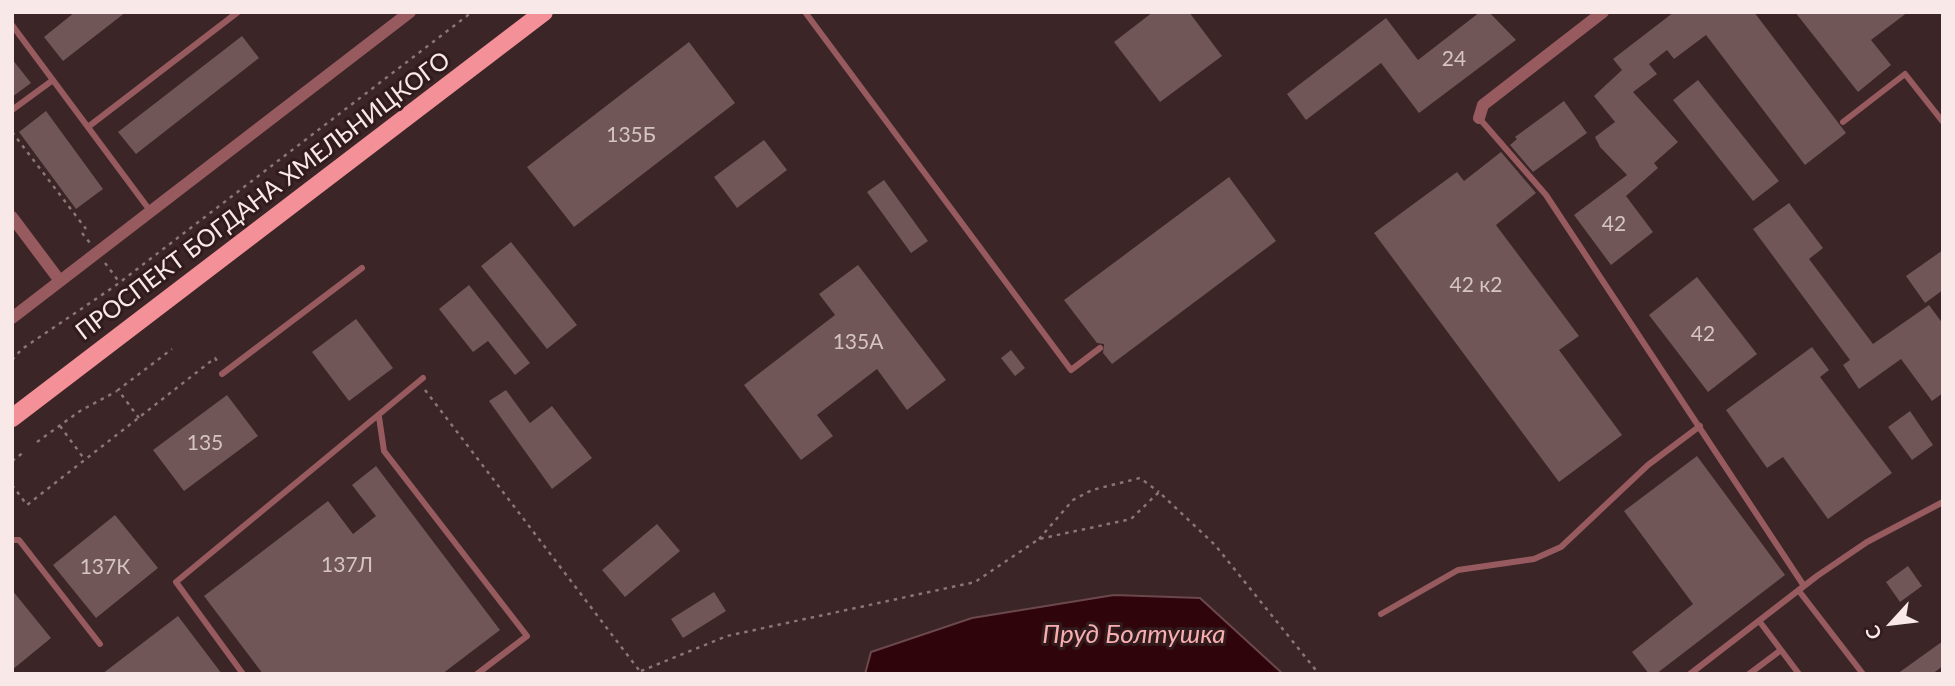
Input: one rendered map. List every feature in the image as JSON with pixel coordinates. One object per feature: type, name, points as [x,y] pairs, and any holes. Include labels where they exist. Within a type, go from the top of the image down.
[{"type":"main road","name":"ПРОСПЕКТ БОГДАНА ХМЕЛЬНИЦКОГО","points":[[12,418],[544,12]]},
{"type":"street","points":[[12,318],[410,12]]},
{"type":"street","points":[[1479,118],[1483,105],[1602,12]]},
{"type":"street","points":[[12,217],[60,281]]},
{"type":"lane","points":[[88,127],[238,12]]},
{"type":"lane","points":[[805,12],[1071,370],[1100,348]]},
{"type":"lane","points":[[12,25],[151,212]]},
{"type":"lane","points":[[1843,122],[1905,74],[1943,122]]},
{"type":"lane","points":[[12,110],[53,80]]},
{"type":"lane","points":[[1479,118],[1546,195],[1700,426],[1802,588],[1863,674]]},
{"type":"lane","points":[[224,373],[362,268]]},
{"type":"lane","points":[[243,674],[176,582],[421,380]]},
{"type":"lane","points":[[379,417],[384,451],[527,636],[477,674]]},
{"type":"lane","points":[[1381,614],[1458,570],[1534,559],[1561,547],[1637,474],[1700,426]]},
{"type":"lane","points":[[1690,674],[1867,542],[1943,502]]},
{"type":"lane","points":[[12,540],[19,540],[100,644]]},
{"type":"lane","points":[[1760,622],[1799,674]]},
{"type":"lane","points":[[1749,674],[1781,650]]},
{"type":"path","points":[[12,360],[22,349],[115,286],[472,12]]},
{"type":"path","points":[[12,132],[86,229]]},
{"type":"path","points":[[37,442],[59,425],[118,390],[172,349]]},
{"type":"path","points":[[12,485],[27,505],[215,358],[224,373]]},
{"type":"path","points":[[421,380],[641,672],[727,636],[975,582],[1039,539],[1073,500],[1092,490],[1140,478],[1159,492],[1215,545],[1319,674]]},
{"type":"path","points":[[118,390],[139,418]]},
{"type":"path","points":[[59,425],[86,460]]},
{"type":"path","points":[[12,461],[24,452]]},
{"type":"path","points":[[1039,539],[1131,519],[1159,492]]},
{"type":"water","name":"Пруд Болтушка","points":[[1114,595],[1200,598],[1283,674],[865,674],[871,652],[972,618]]},
{"type":"building","points":[[75,12],[126,12],[63,61],[44,37]]},
{"type":"building","points":[[1153,12],[1189,12],[1222,56],[1160,102],[1114,42]]},
{"type":"building","points":[[1480,12],[1489,12],[1516,40],[1419,113],[1381,63],[1306,120],[1287,94],[1386,18],[1418,60]]},
{"type":"building","points":[[1674,12],[1754,12],[1846,133],[1805,165],[1706,35],[1674,59],[1667,50],[1649,64],[1657,74],[1633,92],[1678,142],[1654,163],[1658,168],[1626,196],[1653,232],[1611,265],[1574,215],[1627,175],[1600,147],[1595,137],[1615,122],[1594,96],[1622,70],[1613,59]]},
{"type":"building","points":[[1795,12],[1908,12],[1871,40],[1891,65],[1858,92]]},
{"type":"building","points":[[242,36],[259,58],[136,154],[118,132]]},
{"type":"building","points":[[689,42],[735,103],[574,227],[527,167]]},
{"type":"building","points":[[12,59],[31,83],[12,97]]},
{"type":"building","points":[[1698,80],[1779,181],[1753,201],[1673,100]]},
{"type":"building","points":[[1564,101],[1587,133],[1533,172],[1510,145],[1517,139],[1515,137]]},
{"type":"building","points":[[46,111],[103,189],[76,209],[19,132]]},
{"type":"building","points":[[764,140],[787,170],[737,208],[714,177]]},
{"type":"building","points":[[1501,152],[1536,193],[1496,225],[1579,336],[1559,350],[1622,435],[1559,482],[1374,233],[1457,172],[1464,181]]},
{"type":"building","points":[[1229,177],[1276,241],[1112,364],[1103,353],[1104,344],[1097,343],[1064,300]]},
{"type":"building","points":[[884,180],[928,241],[911,253],[867,192]]},
{"type":"building","points":[[1789,203],[1823,248],[1809,259],[1873,344],[1929,305],[1943,324],[1943,393],[1932,401],[1901,359],[1859,389],[1843,365],[1850,360],[1753,229]]},
{"type":"building","points":[[511,242],[577,325],[547,349],[481,266]]},
{"type":"building","points":[[1943,250],[1943,290],[1925,303],[1906,276]]},
{"type":"building","points":[[858,265],[946,380],[907,410],[877,369],[817,415],[833,436],[801,460],[744,385],[835,315],[819,294]]},
{"type":"building","points":[[1697,277],[1757,354],[1708,392],[1649,315]]},
{"type":"building","points":[[469,285],[530,363],[515,375],[488,341],[473,352],[439,309]]},
{"type":"building","points":[[356,319],[393,368],[349,401],[312,352]]},
{"type":"building","points":[[1812,347],[1829,370],[1820,377],[1892,473],[1828,519],[1783,457],[1767,468],[1726,410]]},
{"type":"building","points":[[1011,350],[1025,368],[1015,376],[1001,358]]},
{"type":"building","points":[[506,390],[530,423],[552,406],[592,458],[552,489],[489,401]]},
{"type":"building","points":[[227,395],[258,436],[184,491],[153,450]]},
{"type":"building","points":[[1910,411],[1933,445],[1912,460],[1888,427]]},
{"type":"building","points":[[1697,456],[1785,575],[1656,674],[1649,674],[1632,652],[1693,604],[1624,511]]},
{"type":"building","points":[[376,466],[500,630],[442,674],[263,674],[204,596],[328,501],[353,534],[376,516],[352,485]]},
{"type":"building","points":[[115,515],[158,568],[96,618],[53,565]]},
{"type":"building","points":[[657,524],[680,551],[625,597],[602,570]]},
{"type":"building","points":[[1908,566],[1922,586],[1900,602],[1886,582]]},
{"type":"building","points":[[12,590],[51,638],[12,670]]},
{"type":"building","points":[[714,592],[726,611],[683,638],[671,619]]},
{"type":"building","points":[[178,616],[222,674],[102,674]]},
{"type":"building","points":[[1943,641],[1943,666],[1932,674],[1897,674]]}]
